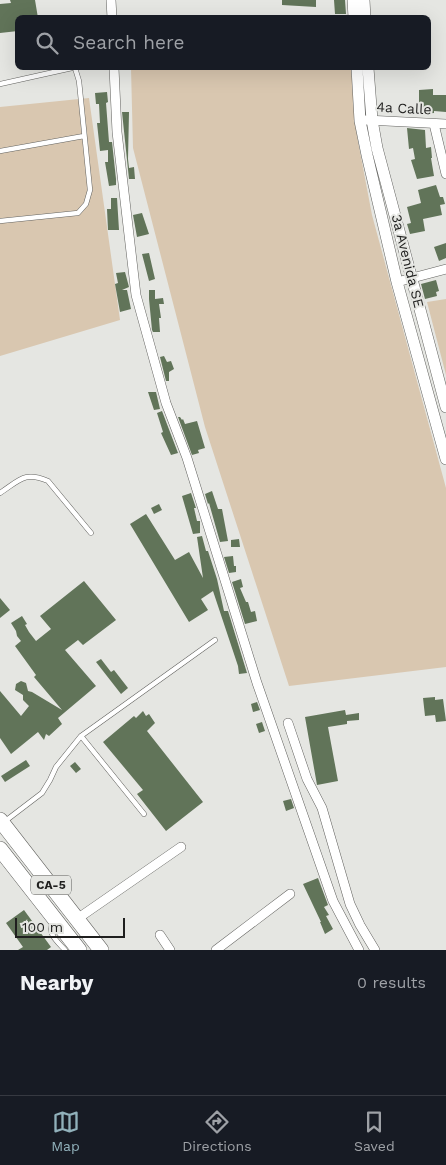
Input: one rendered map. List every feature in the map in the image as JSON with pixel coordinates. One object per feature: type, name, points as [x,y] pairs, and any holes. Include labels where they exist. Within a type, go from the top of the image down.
[{"type":"highway","name":"CA-5","points":[[1,823],[101,950]]},
{"type":"highway","name":"CA-5","points":[[0,849],[79,950]]},
{"type":"street","points":[[111,0],[112,15]]},
{"type":"street","points":[[353,0],[354,15]]},
{"type":"street","points":[[364,0],[365,15]]},
{"type":"street","points":[[114,70],[117,132],[136,295],[166,403],[186,458],[257,683],[333,901],[359,950]]},
{"type":"street","name":"3a Avenida SE","points":[[357,70],[366,120],[367,156],[398,282],[446,459]]},
{"type":"street","points":[[368,70],[366,120],[377,148],[446,407]]},
{"type":"street","name":"4a Calle","points":[[366,120],[446,124]]},
{"type":"street","points":[[434,124],[446,174]]},
{"type":"street","points":[[398,282],[446,269]]},
{"type":"street","points":[[288,723],[307,779],[322,808],[350,904],[375,950]]},
{"type":"street","points":[[77,919],[181,846]]},
{"type":"street","points":[[216,950],[290,894]]},
{"type":"street","points":[[160,935],[170,950]]},
{"type":"lane","points":[[0,84],[64,70]]},
{"type":"lane","points":[[0,221],[78,213],[88,199],[90,190],[79,81],[74,70]]},
{"type":"lane","points":[[0,151],[84,136]]},
{"type":"lane","points":[[0,493],[26,476],[39,477],[48,481],[91,534]]},
{"type":"lane","points":[[1,823],[42,793],[56,767],[81,736],[215,640]]},
{"type":"lane","points":[[81,736],[144,814]]},
{"type":"lane","points":[[54,918],[50,927],[51,934],[65,950]]},
{"type":"shaded area","points":[[131,70],[351,70],[357,136],[372,215],[446,488],[446,667],[289,686],[205,427],[133,148]]},
{"type":"shaded area","points":[[89,98],[120,320],[0,356],[0,107]]},
{"type":"shaded area","points":[[446,299],[446,375],[427,302]]},
{"type":"building","points":[[10,0],[35,0],[38,15],[15,15],[15,31],[0,33],[0,4],[11,3]]},
{"type":"building","points":[[282,0],[316,0],[316,7],[282,5]]},
{"type":"building","points":[[334,0],[345,0],[346,14],[335,14]]},
{"type":"building","points":[[433,89],[433,95],[446,95],[446,112],[434,111],[434,113],[419,114],[419,90]]},
{"type":"building","points":[[107,92],[109,142],[112,142],[116,179],[116,185],[109,186],[105,162],[108,162],[108,150],[100,151],[97,123],[100,123],[99,104],[96,104],[95,93]]},
{"type":"building","points":[[122,112],[129,112],[128,159],[129,168],[134,167],[135,179],[129,179]]},
{"type":"building","points":[[407,128],[425,130],[426,148],[431,147],[434,176],[417,179],[411,160],[415,159],[413,148],[409,149]]},
{"type":"building","points":[[436,185],[440,197],[443,197],[445,204],[440,205],[442,215],[423,219],[425,231],[410,234],[407,224],[411,223],[407,207],[421,203],[418,190]]},
{"type":"building","points":[[111,198],[117,198],[119,230],[108,230],[107,209],[111,209]]},
{"type":"building","points":[[142,213],[149,234],[137,237],[133,215]]},
{"type":"building","points":[[446,243],[446,258],[439,261],[434,247]]},
{"type":"building","points":[[149,253],[155,279],[149,281],[142,254]]},
{"type":"building","points":[[125,272],[129,287],[122,290],[127,290],[131,309],[120,312],[115,284],[118,283],[116,273]]},
{"type":"building","points":[[436,280],[439,291],[436,292],[437,296],[425,299],[421,284]]},
{"type":"building","points":[[149,290],[155,290],[155,299],[163,298],[164,304],[159,304],[160,332],[153,332],[152,330]]},
{"type":"building","points":[[164,356],[167,362],[171,361],[174,369],[169,372],[169,381],[166,381],[160,357]]},
{"type":"building","points":[[148,392],[156,392],[160,409],[154,410]]},
{"type":"building","points":[[162,411],[178,453],[171,455],[161,433],[163,432],[157,413]]},
{"type":"building","points":[[178,417],[183,419],[185,424],[197,421],[205,448],[198,450],[199,453],[192,455]]},
{"type":"building","points":[[212,491],[218,509],[222,509],[228,541],[220,542],[205,494]]},
{"type":"building","points":[[191,493],[196,508],[194,508],[197,521],[200,521],[200,533],[193,534],[182,496]]},
{"type":"building","points":[[159,504],[162,510],[154,514],[151,508]]},
{"type":"building","points":[[146,514],[175,560],[189,552],[203,578],[197,537],[202,536],[217,579],[224,611],[228,611],[247,673],[239,674],[213,591],[201,599],[208,610],[189,622],[130,524]]},
{"type":"building","points":[[239,539],[240,547],[231,547],[231,540]]},
{"type":"building","points":[[233,556],[236,572],[229,573],[224,557]]},
{"type":"building","points":[[241,579],[243,587],[240,588],[251,612],[255,611],[257,621],[245,624],[232,582]]},
{"type":"building","points":[[84,581],[116,620],[83,645],[78,640],[65,650],[96,686],[58,718],[62,724],[49,736],[46,734],[44,740],[38,732],[11,754],[0,738],[0,691],[21,716],[29,706],[23,700],[23,695],[15,690],[16,684],[21,681],[26,683],[28,691],[62,710],[34,677],[36,675],[15,646],[21,641],[11,623],[22,616],[27,624],[25,625],[36,641],[51,629],[40,616]]},
{"type":"building","points":[[0,598],[10,610],[0,618]]},
{"type":"building","points":[[101,659],[111,672],[114,670],[128,688],[121,694],[96,662]]},
{"type":"building","points":[[435,697],[435,700],[443,699],[446,721],[436,722],[435,715],[425,716],[423,698]]},
{"type":"building","points":[[257,702],[260,710],[253,712],[251,704]]},
{"type":"building","points":[[345,710],[346,715],[359,713],[359,720],[347,721],[347,724],[328,727],[338,781],[317,785],[305,717]]},
{"type":"building","points":[[143,711],[146,716],[149,714],[155,723],[147,731],[203,802],[166,831],[137,794],[143,790],[103,742],[134,716],[136,718]]},
{"type":"building","points":[[262,722],[265,731],[259,733],[256,724]]},
{"type":"building","points":[[26,760],[30,766],[5,782],[1,776]]},
{"type":"building","points":[[75,762],[81,769],[76,773],[70,766]]},
{"type":"building","points":[[291,799],[294,808],[286,811],[283,801]]},
{"type":"building","points":[[318,878],[328,905],[324,907],[329,915],[326,916],[333,929],[325,934],[303,884]]},
{"type":"building","points":[[24,910],[51,947],[47,950],[18,950],[23,947],[6,923]]}]
